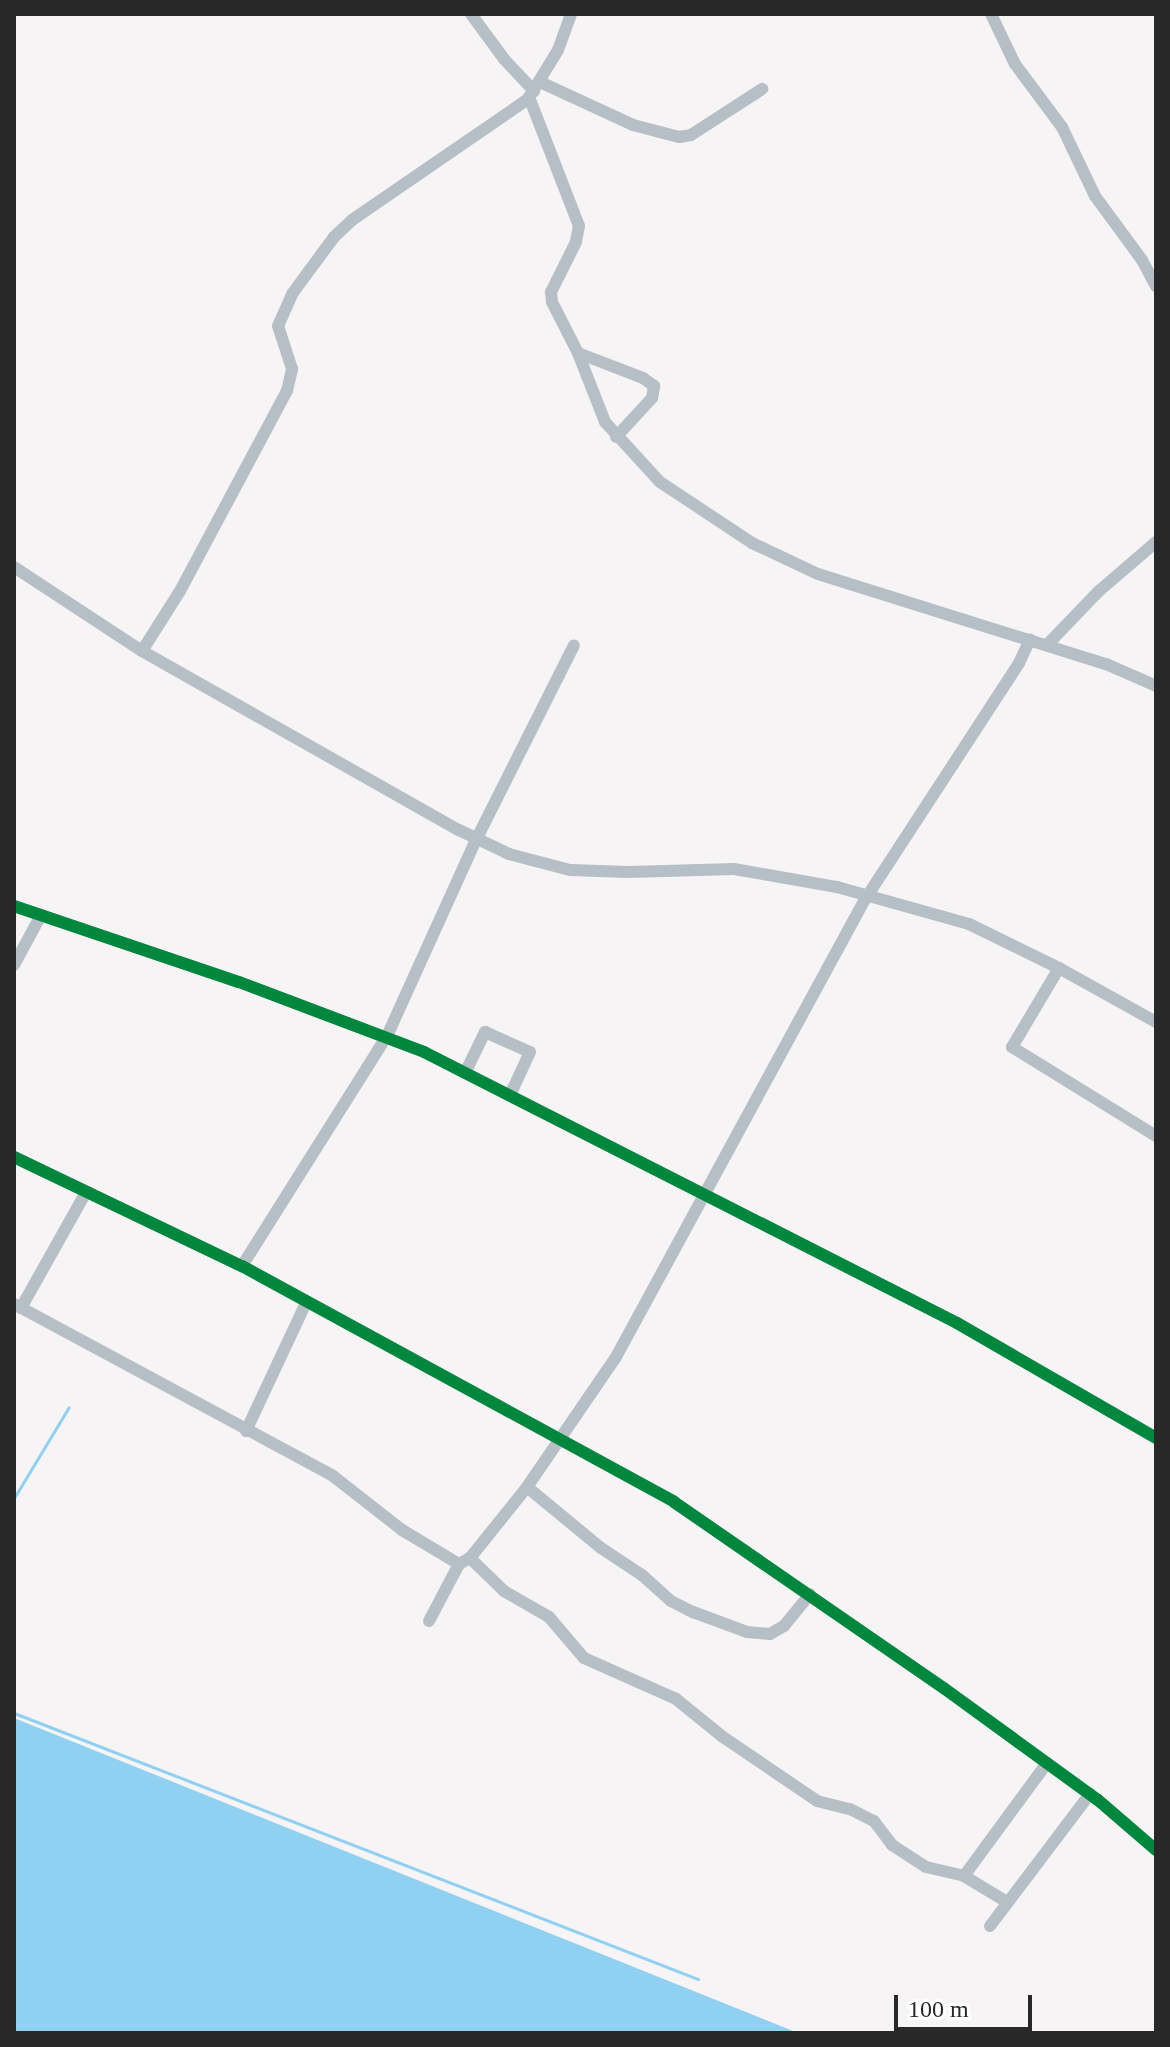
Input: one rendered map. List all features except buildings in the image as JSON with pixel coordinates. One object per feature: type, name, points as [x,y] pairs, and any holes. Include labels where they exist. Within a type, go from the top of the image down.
[{"type":"street","points":[[471,14],[504,59],[534,90],[579,226],[576,242],[551,295],[578,353],[600,413],[616,437],[665,487],[786,561],[818,574],[1106,664],[1156,686]]},
{"type":"street","points":[[142,651],[180,591],[287,391],[292,369],[279,331],[279,319],[292,294],[339,231],[352,220],[513,112],[534,90],[558,50],[571,14]]},
{"type":"street","points":[[991,14],[1015,64],[1062,127],[1095,196],[1142,260],[1156,286]]},
{"type":"street","points":[[534,90],[679,137],[691,135],[762,89]]},
{"type":"street","points":[[578,353],[643,378],[654,386],[652,398],[616,437]]},
{"type":"street","points":[[1047,645],[1099,591],[1156,542]]},
{"type":"street","points":[[14,567],[142,651],[509,854],[570,870],[734,869],[811,881],[949,917],[1059,968],[1156,1022]]},
{"type":"street","points":[[429,1621],[465,1561],[562,1440],[616,1357],[867,896],[1019,663],[1030,639]]},
{"type":"street","points":[[242,1266],[387,1036],[477,839],[574,645]]},
{"type":"street","points":[[14,906],[387,1036],[510,1095],[969,1330],[1156,1438]]},
{"type":"street","points":[[14,965],[41,915]]},
{"type":"street","points":[[1059,968],[1012,1047],[1156,1136]]},
{"type":"street","points":[[465,1073],[485,1032],[530,1052],[510,1095]]},
{"type":"street","points":[[14,1157],[242,1266],[674,1502],[810,1594],[1090,1794],[1156,1850]]},
{"type":"street","points":[[86,1192],[18,1306],[333,1476],[402,1530],[465,1561],[504,1591],[549,1617],[584,1658],[676,1699],[723,1737],[817,1801],[850,1809],[874,1821],[892,1845],[922,1866],[964,1876],[1007,1902]]},
{"type":"street","points":[[246,1431],[306,1303]]},
{"type":"street","points":[[527,1487],[671,1601],[693,1612],[747,1632],[770,1634],[784,1626],[810,1594]]},
{"type":"street","points":[[964,1876],[1047,1763]]},
{"type":"street","points":[[990,1926],[1090,1794]]},
{"type":"water","points":[[14,1718],[798,2033],[14,2033]]},
{"type":"waterway","points":[[14,1498],[69,1407]]},
{"type":"waterway","points":[[14,1713],[698,1979]]},
{"type":"cycle path","points":[[14,906],[239,982],[424,1052],[957,1323],[1156,1438]]},
{"type":"cycle path","points":[[14,1157],[242,1266],[674,1502],[945,1689],[1098,1800],[1156,1850]]}]
